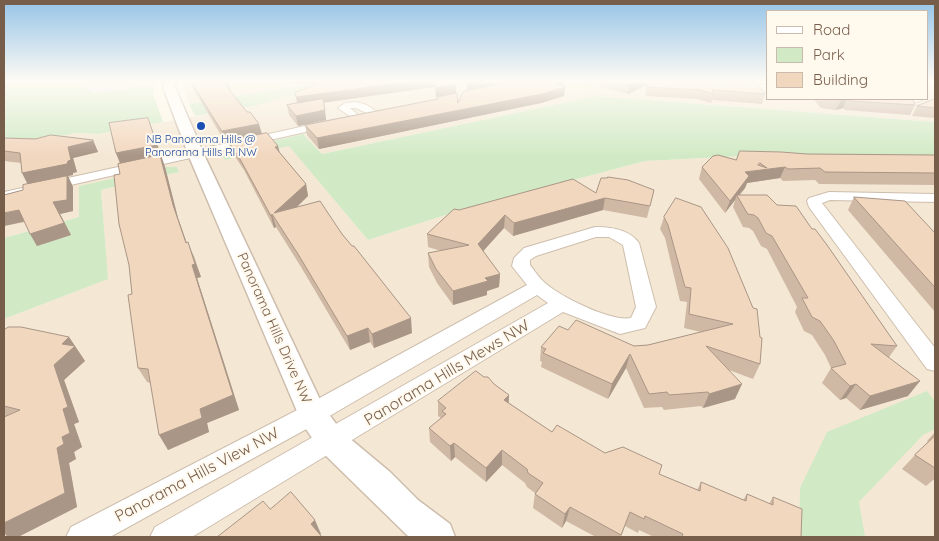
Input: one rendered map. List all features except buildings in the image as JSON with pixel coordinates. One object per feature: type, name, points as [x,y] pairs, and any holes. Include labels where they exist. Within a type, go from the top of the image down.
[{"type":"street","name":"Panorama Hills Drive NW","points":[[177,106],[312,414],[331,441],[378,483],[406,512],[437,537]]},
{"type":"street","points":[[346,106],[343,108],[357,118]]},
{"type":"street","points":[[4,196],[379,113],[363,106]]},
{"type":"street","points":[[935,198],[829,196],[814,200],[816,207],[935,363]]},
{"type":"street","points":[[595,232],[612,232],[631,243],[646,307],[638,323],[620,327],[562,304],[538,287],[521,266],[522,258],[530,252],[595,232]]},
{"type":"street","name":"Panorama Hills Mews NW","points":[[312,414],[538,287]]},
{"type":"street","name":"Panorama Hills Mews NW","points":[[331,441],[562,304]]},
{"type":"street","name":"Panorama Hills View NW","points":[[81,537],[312,414]]},
{"type":"street","points":[[165,537],[331,441]]},
{"type":"shaded area","points":[[251,106],[548,106],[322,154],[303,134],[229,151],[225,160],[289,145],[368,240],[461,210],[645,161],[743,156],[935,158],[935,537],[4,537],[4,319],[107,279],[101,190],[179,172],[176,167],[163,167],[79,186],[79,217],[4,238],[4,146],[77,133],[98,134]]},
{"type":"shaded area","points":[[730,106],[935,106],[935,122]]},
{"type":"green space","points":[[4,106],[157,106],[163,122],[98,134],[77,133],[4,146]]},
{"type":"green space","points":[[190,106],[251,106],[195,116]]},
{"type":"green space","points":[[548,106],[730,106],[935,122],[935,158],[743,156],[645,161],[461,210],[368,240],[289,146],[225,160],[223,157],[229,151],[303,134],[322,154]]},
{"type":"green space","points":[[163,167],[177,167],[179,172],[101,190],[108,279],[4,319],[4,238],[79,217],[79,186]]},
{"type":"green space","points":[[927,391],[935,401],[935,429],[923,435],[859,502],[865,537],[799,537],[800,488],[827,432]]},
{"type":"place","name":"NB Panorama Hills @ Panorama Hills RI NW","points":[[201,126]]}]
